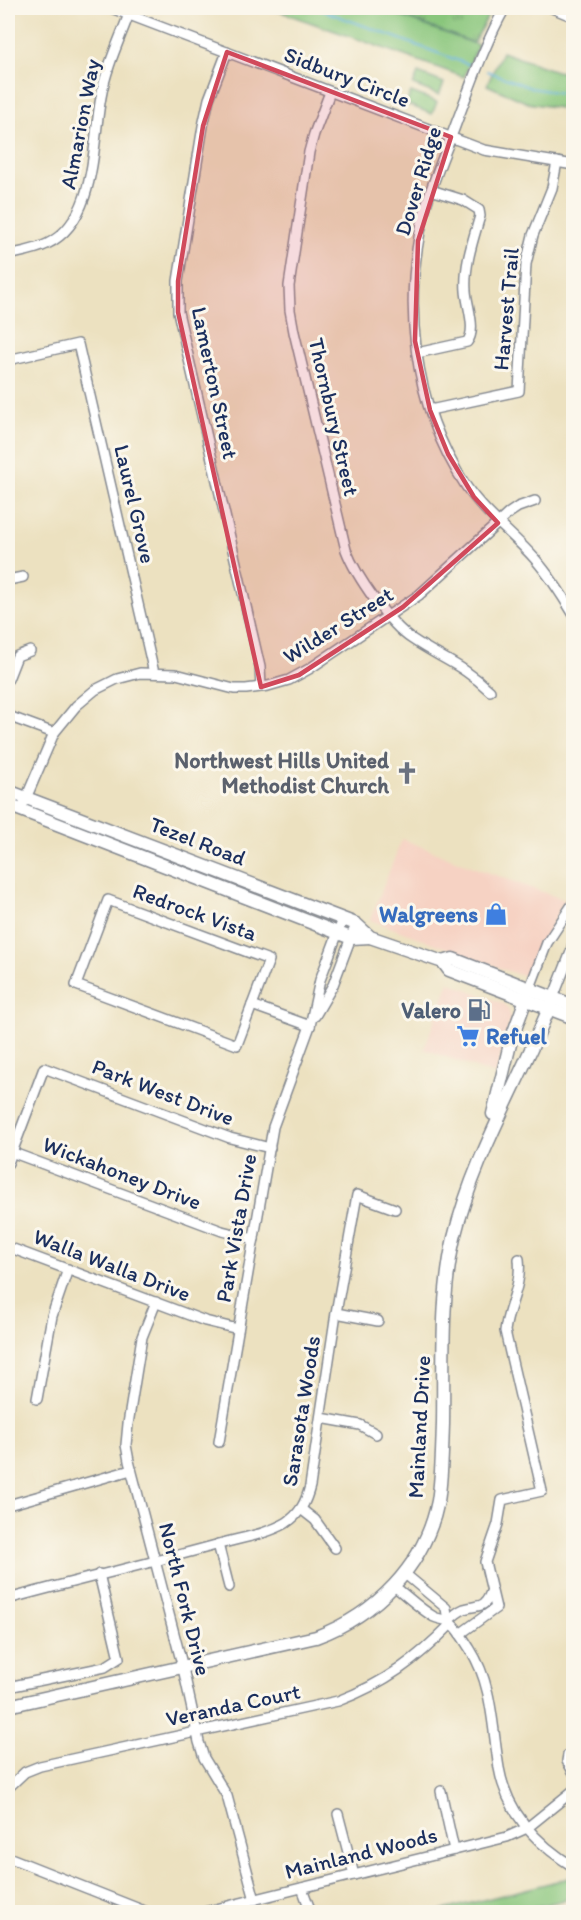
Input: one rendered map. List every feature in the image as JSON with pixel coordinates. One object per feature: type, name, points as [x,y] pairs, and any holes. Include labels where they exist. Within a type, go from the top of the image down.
[{"type":"main road","name":"Tezel Road","points":[[8,791],[356,924],[370,937]]},
{"type":"main road","name":"Tezel Road","points":[[8,805],[337,933],[351,938],[370,937],[443,963],[449,970],[528,994],[551,1003],[573,1018]]},
{"type":"main road","name":"Mainland Drive","points":[[8,1706],[303,1641],[334,1630],[370,1609],[404,1573],[425,1539],[438,1502],[442,1468],[444,1319],[447,1278],[459,1218],[486,1142],[511,1040],[528,994]]},
{"type":"main road","name":"Tezel Road","points":[[551,1003],[573,1006]]},
{"type":"main road","name":"Mainland Drive","points":[[486,1142],[533,1048],[551,1003]]},
{"type":"street","name":"Sidbury Circle","points":[[111,8],[484,150],[573,165]]},
{"type":"street","name":"Dover Ridge","points":[[505,8],[486,47],[431,190],[418,241],[413,278],[413,314],[417,353],[430,410],[448,454],[465,484],[498,523],[534,558],[552,581],[573,615]]},
{"type":"street","points":[[555,8],[573,17]]},
{"type":"street","name":"Almarion Way","points":[[8,255],[47,244],[60,236],[75,220],[85,200],[101,94],[129,14]]},
{"type":"street","name":"Lamerton Street","points":[[227,52],[209,99],[203,126],[178,281],[178,312],[260,667],[261,687]]},
{"type":"street","name":"Thornbury Street","points":[[330,92],[309,153],[289,286],[290,310],[346,550],[358,574],[388,616],[411,639],[463,668],[490,691]]},
{"type":"street","name":"Harvest Trail","points":[[430,410],[519,391],[526,264],[533,235],[552,188],[557,162]]},
{"type":"street","points":[[417,353],[467,342],[471,335],[466,290],[470,252],[480,216],[479,210],[463,200],[431,190]]},
{"type":"street","name":"Laurel Grove","points":[[8,360],[78,344],[154,673]]},
{"type":"street","name":"Wilder Street","points":[[21,810],[54,734],[76,706],[95,690],[128,676],[154,673],[176,674],[234,689],[261,687],[299,675],[419,596],[498,523],[518,507],[535,501]]},
{"type":"street","points":[[8,580],[23,577]]},
{"type":"street","points":[[8,679],[17,656],[30,651]]},
{"type":"street","points":[[8,716],[54,734]]},
{"type":"street","name":"Redrock Vista","points":[[108,900],[269,960],[252,1005],[237,1045],[76,985],[108,900]]},
{"type":"street","points":[[528,994],[547,943],[573,902]]},
{"type":"street","name":"Park Vista Drive","points":[[219,1442],[277,1114],[310,1026],[320,980],[343,919]]},
{"type":"street","name":"Park Vista Drive","points":[[310,1026],[333,985],[356,924]]},
{"type":"street","points":[[551,1003],[571,952],[573,939]]},
{"type":"street","points":[[252,1005],[310,1026]]},
{"type":"street","name":"Park West Drive","points":[[11,1152],[44,1068],[230,1138],[270,1148]]},
{"type":"street","points":[[8,1162],[11,1152]]},
{"type":"street","name":"Wickahoney Drive","points":[[11,1152],[222,1231],[254,1239]]},
{"type":"street","name":"Sarasota Woods","points":[[8,1599],[272,1530],[286,1523],[301,1509],[310,1486],[336,1313],[357,1195],[395,1209]]},
{"type":"street","name":"Walla Walla Drive","points":[[8,1246],[215,1324],[238,1329]]},
{"type":"street","points":[[460,1634],[496,1608],[485,1562],[498,1524],[502,1500],[542,1491],[505,1331],[508,1312],[519,1282],[519,1259]]},
{"type":"street","points":[[37,1399],[52,1316],[68,1269]]},
{"type":"street","name":"North Fork Drive","points":[[156,1302],[142,1336],[126,1445],[204,1758],[227,1796],[255,1900]]},
{"type":"street","points":[[336,1313],[378,1321]]},
{"type":"street","points":[[321,1418],[360,1425],[375,1434]]},
{"type":"street","points":[[8,1505],[131,1470]]},
{"type":"street","points":[[301,1509],[315,1520],[335,1548]]},
{"type":"street","points":[[218,1544],[229,1587]]},
{"type":"street","points":[[404,1573],[446,1608],[449,1623]]},
{"type":"street","points":[[8,1687],[105,1667],[119,1658],[99,1574]]},
{"type":"street","points":[[394,1586],[435,1618],[449,1623],[471,1650],[482,1672],[491,1704],[503,1783],[514,1810],[542,1845],[573,1867]]},
{"type":"street","name":"Veranda Court","points":[[8,1788],[19,1776],[33,1768],[317,1707],[357,1694],[387,1678],[417,1657],[463,1610],[480,1607],[491,1592]]},
{"type":"street","points":[[573,1750],[567,1761],[573,1773]]},
{"type":"street","name":"Mainland Woods","points":[[204,1912],[507,1837],[527,1828],[573,1790]]},
{"type":"street","points":[[441,1791],[454,1850]]},
{"type":"street","points":[[338,1814],[354,1875]]},
{"type":"street","points":[[8,1857],[147,1912]]},
{"type":"street","points":[[302,1888],[311,1912]]},
{"type":"highlighted area","points":[[227,52],[451,137],[418,241],[415,341],[430,410],[448,454],[474,497],[498,523],[403,607],[299,675],[261,687],[178,312],[178,281],[203,126]]},
{"type":"shaded area","points":[[402,839],[565,900],[526,975],[519,975],[370,920]]},
{"type":"shaded area","points":[[449,982],[504,1004],[509,1010],[510,1019],[496,1075],[424,1049]]},
{"type":"green space","points":[[270,8],[379,8],[478,45],[464,77]]},
{"type":"green space","points":[[379,8],[492,8],[474,43]]},
{"type":"green space","points":[[502,52],[556,71],[573,74],[573,110],[528,103],[487,85]]},
{"type":"green space","points":[[418,73],[444,83],[439,95],[413,85]]},
{"type":"green space","points":[[411,92],[437,102],[432,114],[406,104]]},
{"type":"green space","points":[[573,1877],[573,1898],[515,1912],[436,1912]]},
{"type":"waterway","points":[[316,8],[470,65]]},
{"type":"waterway","points":[[487,71],[531,88],[574,95]]},
{"type":"place","name":"Northwest Hills United Methodist Church","points":[[407,773]]},
{"type":"place","name":"Walgreens","points":[[496,914]]},
{"type":"place","name":"Valero","points":[[479,1010]]},
{"type":"place","name":"Refuel","points":[[468,1036]]}]
